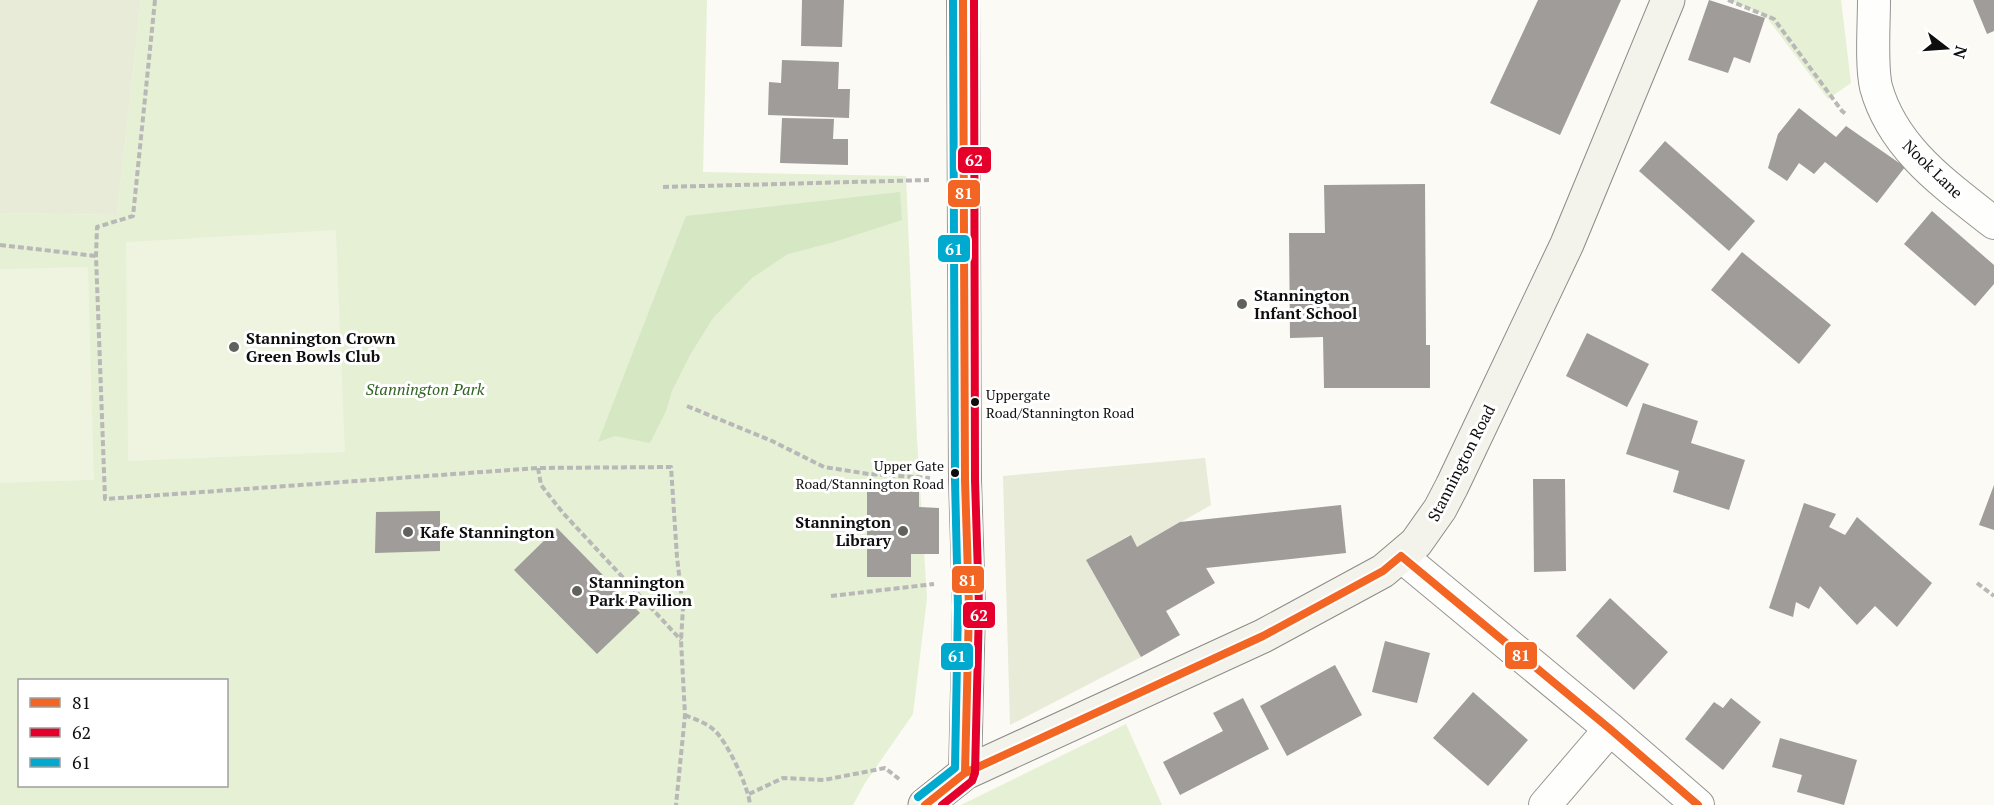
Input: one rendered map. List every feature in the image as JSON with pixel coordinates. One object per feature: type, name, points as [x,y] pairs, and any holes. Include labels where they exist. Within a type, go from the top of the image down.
[{"type":"main road","name":"Stannington Road","points":[[927,804],[964,773],[1263,636],[1383,571],[1416,543],[1431,523],[1457,475],[1567,244],[1668,0]]},
{"type":"street","points":[[963,0],[965,480],[969,607],[964,773]]},
{"type":"street","name":"Nook Lane","points":[[1874,0],[1876,85],[1887,117],[1908,150],[1952,190],[1994,223]]},
{"type":"street","points":[[1401,556],[1611,729],[1698,805]]},
{"type":"street","points":[[1545,805],[1611,729]]},
{"type":"path","points":[[155,0],[133,216],[97,227],[96,256],[105,499],[538,468],[671,467],[683,608],[681,640],[685,715],[676,805]]},
{"type":"path","points":[[1728,0],[1774,19],[1842,111],[1851,117]]},
{"type":"path","points":[[663,186],[964,179]]},
{"type":"path","points":[[0,245],[96,256]]},
{"type":"path","points":[[687,406],[772,441],[824,467],[869,474],[965,480]]},
{"type":"path","points":[[538,468],[541,485],[563,513],[681,640]]},
{"type":"path","points":[[831,596],[967,580]]},
{"type":"path","points":[[1977,583],[1994,596]]},
{"type":"path","points":[[685,715],[714,730],[733,758],[749,794],[750,805]]},
{"type":"path","points":[[749,794],[783,778],[824,780],[885,768],[927,804]]},
{"type":"green space","points":[[0,0],[141,0],[117,215],[0,213]]},
{"type":"green space","name":"Stannington Park","points":[[141,0],[707,0],[703,172],[906,176],[917,438],[927,598],[913,714],[865,783],[853,805],[0,805],[0,213],[117,215]]},
{"type":"green space","points":[[1729,0],[1841,0],[1851,83],[1828,99],[1765,15]]},
{"type":"green space","points":[[900,192],[902,220],[788,254],[752,278],[713,318],[690,355],[650,443],[615,436],[598,442],[686,216]]},
{"type":"green space","name":"Stannington Crown Green Bowls Club","points":[[336,230],[345,452],[128,461],[126,242]]},
{"type":"green space","points":[[88,267],[94,480],[0,483],[0,269]]},
{"type":"green space","points":[[1205,458],[1211,505],[1137,547],[1130,535],[1086,560],[1141,657],[1010,725],[1003,476]]},
{"type":"green space","points":[[1126,724],[1162,805],[961,805]]},
{"type":"building","points":[[802,0],[844,0],[842,47],[801,46]]},
{"type":"building","points":[[1538,0],[1621,0],[1560,135],[1490,103]]},
{"type":"building","points":[[1709,0],[1765,18],[1750,63],[1734,57],[1728,73],[1688,60]]},
{"type":"building","points":[[1973,0],[1994,0],[1994,31],[1987,34]]},
{"type":"building","points":[[782,60],[839,62],[838,89],[850,89],[849,118],[768,115],[769,82],[781,83]]},
{"type":"building","points":[[1799,108],[1836,137],[1846,126],[1905,167],[1877,203],[1825,162],[1814,174],[1799,163],[1787,181],[1768,168],[1778,134]]},
{"type":"building","points":[[782,118],[834,119],[833,139],[848,139],[848,165],[780,163]]},
{"type":"building","points":[[1665,141],[1755,221],[1729,251],[1639,171]]},
{"type":"building","points":[[1425,184],[1426,345],[1430,345],[1430,388],[1324,388],[1323,337],[1290,338],[1289,233],[1325,233],[1324,185]]},
{"type":"building","points":[[1932,211],[1994,265],[1994,284],[1975,306],[1904,244]]},
{"type":"building","points":[[1742,252],[1831,325],[1799,364],[1711,290]]},
{"type":"building","points":[[1587,333],[1649,364],[1627,407],[1566,376]]},
{"type":"building","points":[[1643,403],[1698,421],[1691,443],[1745,460],[1729,510],[1673,492],[1679,471],[1626,454]]},
{"type":"building","points":[[1533,479],[1565,479],[1566,571],[1534,572]]},
{"type":"building","points":[[1994,485],[1994,530],[1979,525]]},
{"type":"building","name":"Stannington Library","points":[[867,491],[919,491],[919,507],[939,508],[939,554],[911,554],[911,577],[867,577]]},
{"type":"building","points":[[1804,503],[1836,514],[1829,527],[1845,535],[1857,517],[1932,583],[1897,627],[1875,606],[1857,625],[1820,586],[1809,609],[1796,602],[1793,617],[1769,608]]},
{"type":"building","points":[[1341,505],[1346,553],[1206,568],[1215,583],[1166,611],[1180,635],[1141,657],[1086,560],[1131,535],[1137,547],[1180,522]]},
{"type":"building","name":"Kafe Stannington","points":[[440,511],[440,551],[375,553],[376,512]]},
{"type":"building","name":"Stannington Park Pavilion","points":[[557,528],[640,613],[597,654],[514,570]]},
{"type":"building","points":[[1610,598],[1668,652],[1634,690],[1576,636]]},
{"type":"building","points":[[1385,641],[1430,653],[1417,703],[1372,692]]},
{"type":"building","points":[[1335,665],[1362,715],[1287,756],[1260,706]]},
{"type":"building","points":[[1473,692],[1528,740],[1488,786],[1433,738]]},
{"type":"building","points":[[1243,698],[1269,749],[1180,795],[1163,762],[1223,731],[1213,713]]},
{"type":"building","points":[[1731,698],[1761,722],[1723,770],[1685,739],[1714,702],[1723,708]]},
{"type":"building","points":[[1780,738],[1857,760],[1844,805],[1797,792],[1802,775],[1772,767]]},
{"type":"transit line","name":"61","points":[[918,797],[955,768],[958,607],[955,480],[953,0]]},
{"type":"transit line","name":"81","points":[[963,0],[965,480],[969,607],[965,773]]},
{"type":"transit line","name":"62","points":[[942,805],[972,781],[975,773],[979,607],[975,480],[974,0]]},
{"type":"transit line","name":"81","points":[[925,805],[965,773],[1263,636],[1383,571],[1401,556],[1698,805]]},
{"type":"place","name":"Stannington Infant School","points":[[1242,304]]},
{"type":"place","name":"Stannington Crown Green Bowls Club","points":[[234,347]]},
{"type":"place","name":"Uppergate Road/Stannington Road","points":[[975,402]]},
{"type":"place","name":"Upper Gate Road/Stannington Road","points":[[955,473]]},
{"type":"place","name":"Stannington Library","points":[[903,531]]},
{"type":"place","name":"Kafe Stannington","points":[[408,532]]},
{"type":"place","name":"Stannington Park Pavilion","points":[[577,591]]}]
